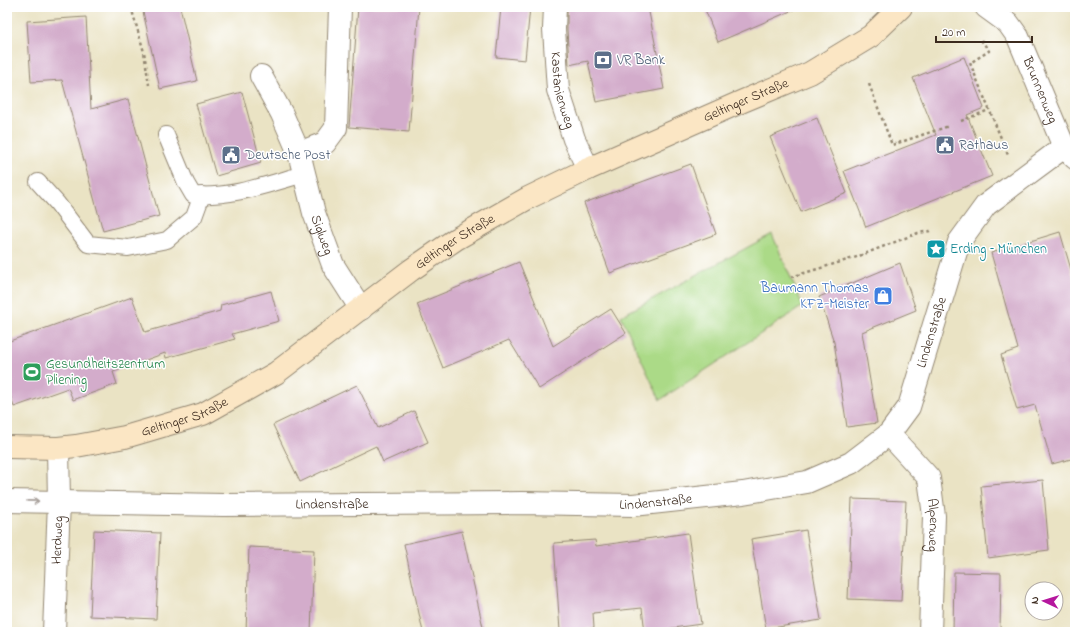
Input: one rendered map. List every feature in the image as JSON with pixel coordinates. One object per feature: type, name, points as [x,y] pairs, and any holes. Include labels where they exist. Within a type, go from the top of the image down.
[{"type":"main road","name":"Geltinger Straße","points":[[7,447],[58,448],[125,437],[203,414],[276,373],[411,270],[456,239],[528,198],[588,169],[810,73],[871,36],[901,7]]},
{"type":"street","points":[[298,153],[325,143],[336,128],[340,7]]},
{"type":"street","name":"Kastanienweg","points":[[555,7],[554,30],[558,90],[574,139],[588,169]]},
{"type":"street","name":"Brunnenweg","points":[[986,7],[1008,23],[1018,37],[1069,153]]},
{"type":"street","name":"Siglweg","points":[[261,76],[282,114],[298,153],[314,212],[333,265],[361,309]]},
{"type":"street","name":"Lindenstraße","points":[[60,501],[223,505],[633,505],[742,493],[807,482],[851,463],[889,434],[910,407],[959,242],[986,205],[1019,180],[1069,153]]},
{"type":"street","name":"Alpenweg","points":[[889,434],[929,478],[934,516],[930,632]]},
{"type":"street","name":"Herdweg","points":[[54,632],[60,501],[58,448]]},
{"type":"street","points":[[7,501],[60,501]]},
{"type":"lane","points":[[166,134],[186,183],[193,195],[202,196],[240,192],[304,174]]},
{"type":"lane","points":[[38,182],[57,203],[88,244],[128,248],[167,240],[194,217],[202,196]]},
{"type":"path","points":[[131,7],[144,52],[149,84]]},
{"type":"path","points":[[950,7],[960,9],[964,14]]},
{"type":"path","points":[[978,35],[989,51],[970,63],[1019,180]]},
{"type":"path","points":[[869,84],[892,145],[949,126]]},
{"type":"path","points":[[961,121],[989,110]]},
{"type":"path","points":[[791,277],[854,258],[918,233],[930,231],[959,242]]},
{"type":"green space","points":[[772,234],[803,306],[660,400],[621,316]]},
{"type":"building","points":[[142,7],[180,7],[197,81],[160,89]]},
{"type":"building","points":[[358,7],[419,7],[409,132],[349,127]]},
{"type":"building","points":[[501,7],[530,7],[525,60],[496,57]]},
{"type":"building","points":[[567,7],[648,7],[664,89],[596,102],[588,61],[569,65]]},
{"type":"building","points":[[704,7],[800,7],[718,42]]},
{"type":"building","points":[[86,17],[91,109],[128,99],[159,216],[103,231],[62,80],[31,82],[27,21]]},
{"type":"building","name":"Rathaus","points":[[964,57],[984,108],[967,115],[992,176],[866,227],[844,171],[936,135],[913,78]]},
{"type":"building","points":[[242,92],[261,163],[216,176],[196,104]]},
{"type":"building","points":[[817,118],[847,193],[801,212],[770,137]]},
{"type":"building","points":[[691,164],[716,234],[610,273],[584,203]]},
{"type":"building","points":[[1060,232],[1075,283],[1075,458],[1052,464],[1035,405],[1017,410],[1001,355],[1018,349],[991,253]]},
{"type":"building","points":[[519,262],[553,346],[611,309],[626,333],[539,389],[509,340],[443,368],[417,304]]},
{"type":"building","points":[[900,263],[916,310],[862,332],[877,423],[847,427],[834,342],[819,297]]},
{"type":"building","points":[[271,291],[279,321],[232,334],[235,339],[166,358],[165,353],[113,372],[117,384],[73,400],[68,388],[14,407],[7,386],[7,342],[132,297],[145,332],[220,311],[221,305]]},
{"type":"building","points":[[357,385],[378,428],[414,411],[428,442],[383,462],[376,446],[300,482],[273,425]]},
{"type":"building","points":[[1043,480],[1049,550],[988,558],[981,486]]},
{"type":"building","points":[[852,499],[906,501],[901,601],[848,599]]},
{"type":"building","points":[[94,530],[160,533],[156,619],[90,616]]},
{"type":"building","points":[[806,530],[821,620],[766,629],[751,539]]},
{"type":"building","points":[[462,531],[484,632],[423,632],[404,544]]},
{"type":"building","points":[[688,533],[701,624],[645,632],[642,608],[593,613],[594,628],[560,631],[554,543],[595,540],[596,546]]},
{"type":"building","points":[[249,547],[314,550],[311,632],[246,632]]},
{"type":"building","points":[[954,572],[1001,573],[1000,632],[953,632]]},
{"type":"place","name":"VR Bank","points":[[603,60]]},
{"type":"place","name":"Rathaus","points":[[945,145]]},
{"type":"place","name":"Deutsche Post","points":[[231,155]]},
{"type":"place","name":"Erding – München","points":[[936,249]]},
{"type":"place","name":"Baumann Thomas KFZ-Meister","points":[[883,296]]},
{"type":"place","name":"Gesundheitszentrum Pliening","points":[[32,372]]}]
